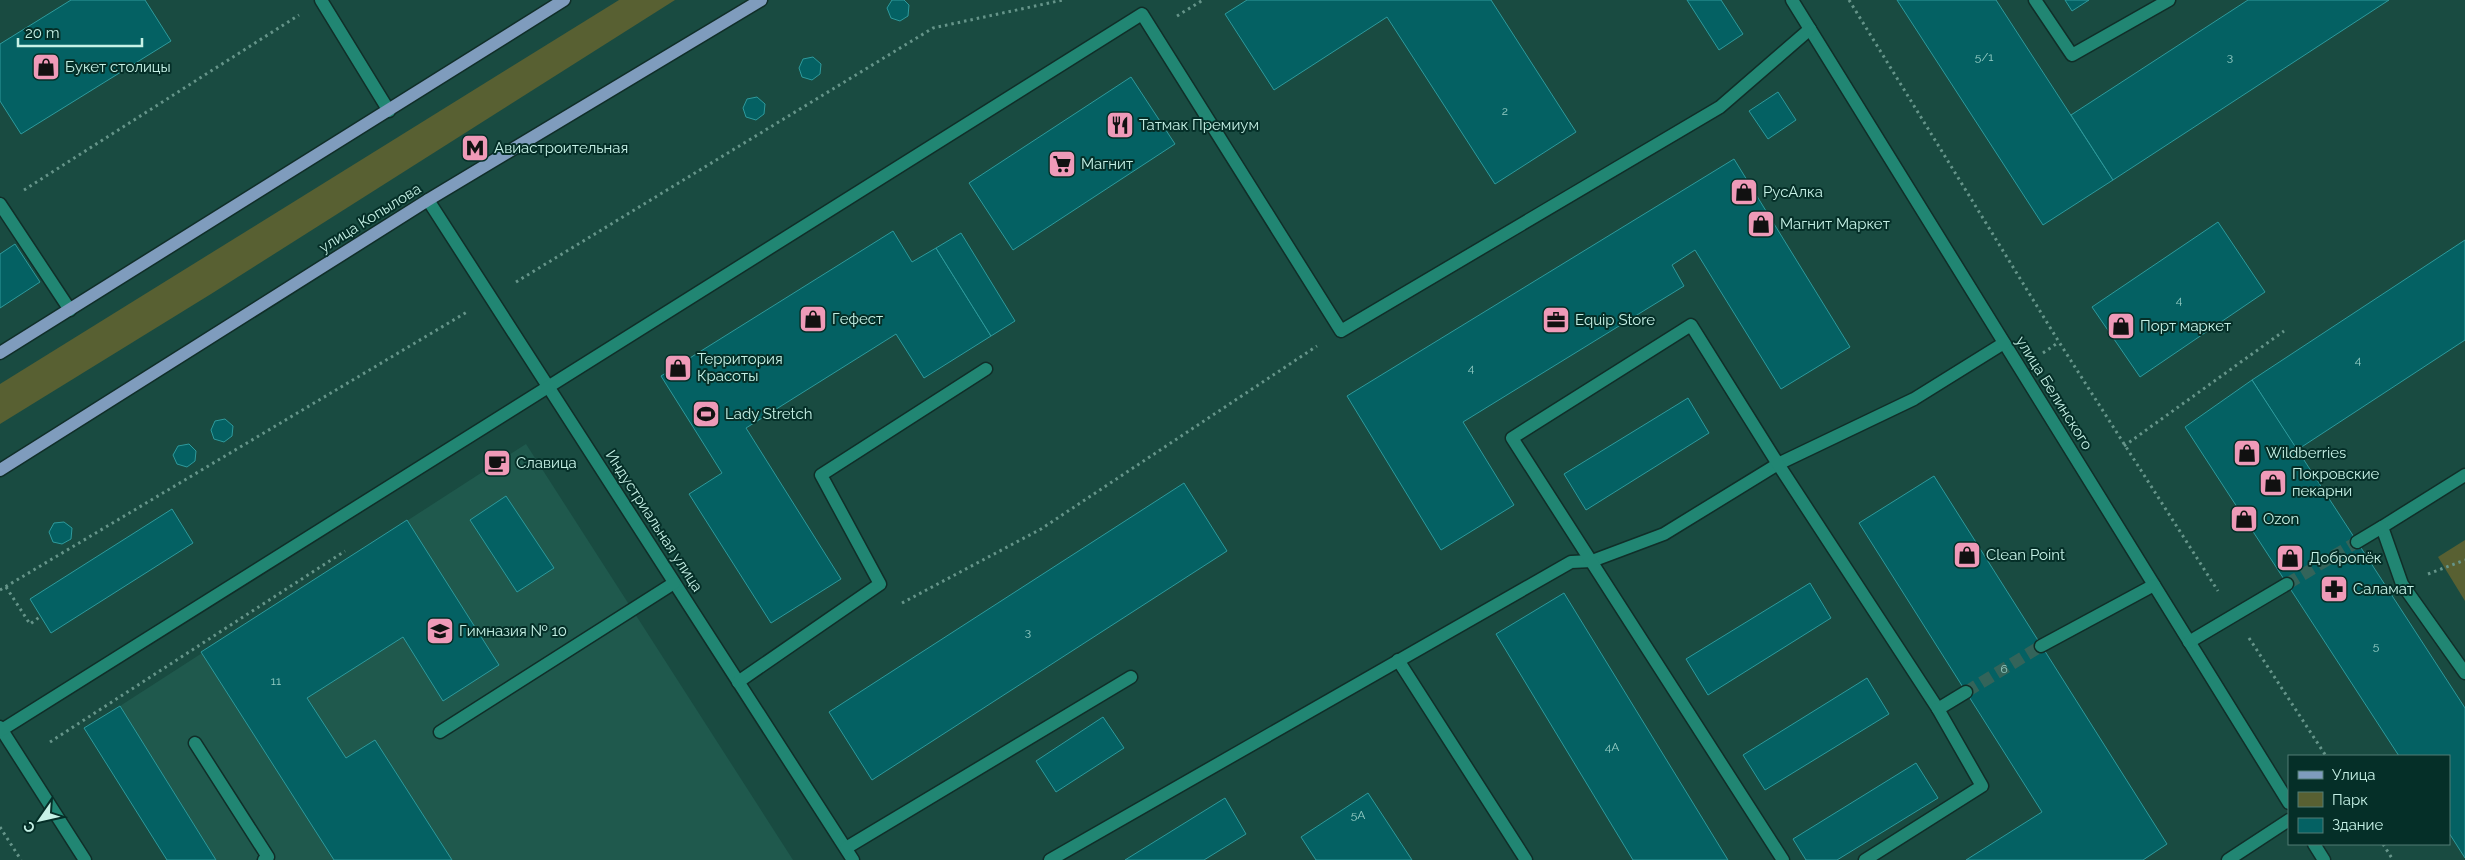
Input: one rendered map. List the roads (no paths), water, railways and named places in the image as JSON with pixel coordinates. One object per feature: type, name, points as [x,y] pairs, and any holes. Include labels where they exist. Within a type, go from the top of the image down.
[{"type":"main road","points":[[0,353],[564,0]]},
{"type":"main road","name":"улица Копылова","points":[[0,470],[428,200],[761,0]]},
{"type":"street","points":[[322,0],[389,111]]},
{"type":"street","name":"улица Белинского","points":[[1792,0],[2288,802]]},
{"type":"street","points":[[2035,0],[2072,56],[2169,0]]},
{"type":"street","points":[[85,860],[1,729],[1142,14],[1341,331],[1720,107],[1810,28]]},
{"type":"street","name":"Индустриальная улица","points":[[428,200],[853,860]]},
{"type":"street","points":[[0,204],[70,310]]},
{"type":"street","points":[[1783,860],[1512,438],[1692,325],[1778,464],[1938,709],[1982,786],[1865,860]]},
{"type":"street","points":[[1053,859],[1571,562],[1592,561],[1664,534],[1778,464],[1914,399],[2004,343]]},
{"type":"street","points":[[738,682],[880,584],[820,475],[986,369]]},
{"type":"street","points":[[2357,542],[2465,474]]},
{"type":"street","points":[[2382,528],[2402,584],[2465,674]]},
{"type":"street","points":[[440,732],[674,583]]},
{"type":"street","points":[[2189,642],[2287,584]]},
{"type":"street","points":[[2042,646],[2154,585]]},
{"type":"street","points":[[1398,660],[1526,860]]},
{"type":"street","points":[[846,848],[1131,677]]},
{"type":"street","points":[[1938,709],[1966,692]]},
{"type":"street","points":[[195,743],[268,857],[264,860]]},
{"type":"street","points":[[2228,860],[2288,821]]},
{"type":"street","points":[[2315,845],[2324,860]]},
{"type":"tunnel","points":[[2287,584],[2357,542]]},
{"type":"tunnel","points":[[1966,692],[2041,646]]},
{"type":"place","name":"Букет столицы","points":[[46,67]]},
{"type":"place","name":"Татмак Премиум","points":[[1120,125]]},
{"type":"place","name":"Авиастроительная","points":[[475,148]]},
{"type":"place","name":"Магнит","points":[[1062,164]]},
{"type":"place","name":"РусАлка","points":[[1744,192]]},
{"type":"place","name":"Магнит Маркет","points":[[1761,224]]},
{"type":"place","name":"Гефест","points":[[813,319]]},
{"type":"place","name":"Equip Store","points":[[1556,320]]},
{"type":"place","name":"Порт маркет","points":[[2121,326]]},
{"type":"place","name":"Территория Красоты","points":[[678,368]]},
{"type":"place","name":"Lady Stretch","points":[[706,414]]},
{"type":"place","name":"Wildberries","points":[[2247,453]]},
{"type":"place","name":"Славица","points":[[497,463]]},
{"type":"place","name":"Покровские пекарни","points":[[2273,483]]},
{"type":"place","name":"Ozon","points":[[2244,519]]},
{"type":"place","name":"Clean Point","points":[[1967,555]]},
{"type":"place","name":"Добропёк","points":[[2290,558]]},
{"type":"place","name":"Саламат","points":[[2334,589]]},
{"type":"place","name":"Гимназия № 10","points":[[440,631]]}]
